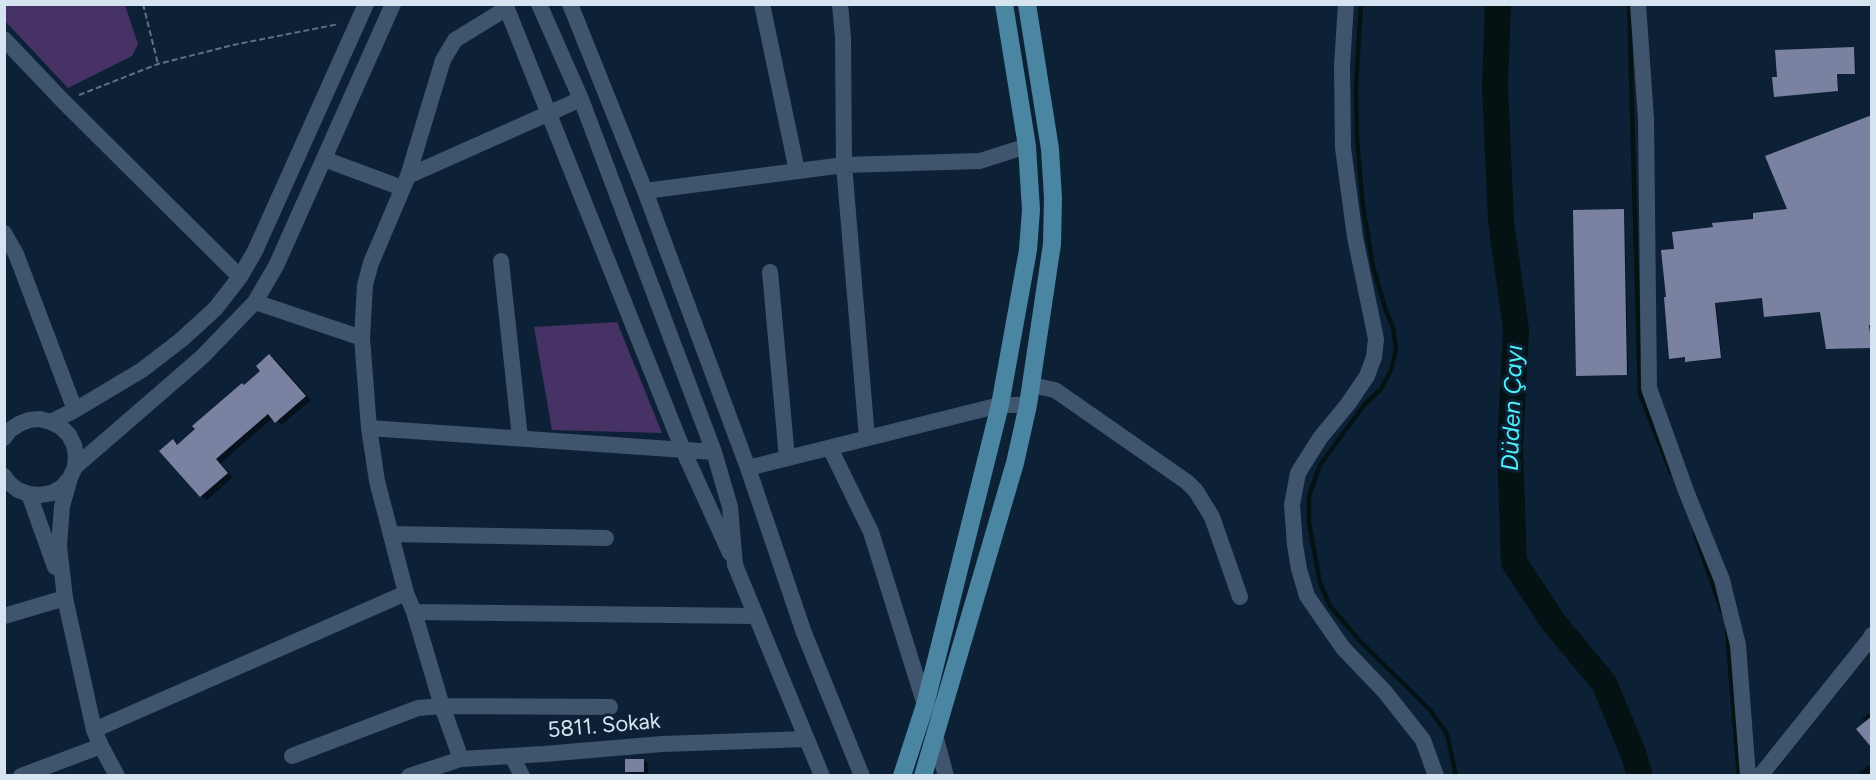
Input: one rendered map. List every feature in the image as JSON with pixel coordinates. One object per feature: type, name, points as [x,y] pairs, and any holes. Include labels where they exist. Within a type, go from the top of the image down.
[{"type":"main road","points":[[902,776],[924,705],[1000,405],[1028,250],[1031,210],[1027,146],[1005,4]]},
{"type":"main road","points":[[923,776],[1015,463],[1028,405],[1052,244],[1053,198],[1050,149],[1027,4]]},
{"type":"street","points":[[51,422],[142,370],[182,340],[215,309],[240,277],[255,251],[366,4]]},
{"type":"street","points":[[17,492],[40,495],[52,493],[62,487],[72,472],[202,357],[255,302],[276,266],[393,4]]},
{"type":"street","points":[[539,4],[581,99],[714,452],[730,507],[735,565]]},
{"type":"street","points":[[570,4],[645,190],[748,468],[804,633],[862,776]]},
{"type":"street","points":[[762,4],[797,171]]},
{"type":"street","points":[[840,4],[843,38],[844,165],[867,438]]},
{"type":"street","points":[[1346,4],[1342,65],[1343,148],[1355,237],[1376,339],[1374,357],[1367,376],[1320,438],[1298,473],[1292,505],[1295,545],[1307,596],[1343,648],[1385,692],[1423,740],[1436,776]]},
{"type":"street","points":[[1638,4],[1646,119],[1649,388],[1686,491],[1722,580],[1738,645],[1748,776]]},
{"type":"street","points":[[461,759],[406,593],[377,481],[369,428],[362,338],[365,285],[371,263],[405,182],[443,60],[455,40],[506,6],[683,450],[735,565],[822,776]]},
{"type":"street","points":[[4,39],[240,277]]},
{"type":"street","points":[[324,159],[405,182],[581,99]]},
{"type":"street","points":[[645,190],[844,165],[980,161],[1027,146]]},
{"type":"street","points":[[4,233],[16,254],[75,410]]},
{"type":"street","points":[[501,261],[520,438]]},
{"type":"street","points":[[770,272],[787,458]]},
{"type":"street","points":[[255,302],[362,338]]},
{"type":"street","points":[[1031,385],[1055,390],[1187,482],[1196,491],[1212,517],[1240,597]]},
{"type":"street","points":[[748,468],[1000,405],[1028,405]]},
{"type":"street","points":[[4,438],[19,424],[40,419],[61,427],[69,435],[74,445],[76,456],[62,506],[59,546],[65,598],[94,730],[117,776]]},
{"type":"street","points":[[369,428],[714,452]]},
{"type":"street","points":[[830,447],[871,532],[924,705]]},
{"type":"street","points":[[4,476],[17,492],[65,598]]},
{"type":"street","points":[[391,534],[606,538]]},
{"type":"street","points":[[94,730],[406,593]]},
{"type":"street","points":[[4,616],[65,598]]},
{"type":"street","points":[[414,612],[755,616]]},
{"type":"street","points":[[1760,776],[1872,635]]},
{"type":"street","points":[[292,756],[418,708],[442,706],[610,708]]},
{"type":"street","points":[[935,735],[946,776]]},
{"type":"street","name":"5811. Sokak","points":[[409,776],[461,759],[662,744],[806,739]]},
{"type":"street","points":[[21,776],[101,746]]},
{"type":"street","points":[[512,756],[522,776]]},
{"type":"path","points":[[143,4],[158,63]]},
{"type":"path","points":[[63,101],[158,63],[255,40],[358,21]]},
{"type":"shaded area","points":[[5,4],[125,5],[138,44],[132,56],[68,88],[5,21]]},
{"type":"shaded area","points":[[617,322],[662,433],[552,430],[534,327]]},
{"type":"building","points":[[1854,47],[1855,74],[1837,74],[1838,91],[1774,97],[1772,77],[1777,77],[1775,50]]},
{"type":"building","points":[[1872,115],[1872,325],[1869,325],[1872,348],[1826,349],[1820,312],[1764,317],[1762,298],[1715,303],[1721,358],[1685,362],[1685,357],[1669,359],[1661,250],[1674,249],[1672,232],[1713,227],[1712,223],[1753,219],[1753,213],[1787,209],[1765,156]]},
{"type":"building","points":[[1624,209],[1627,375],[1576,376],[1573,210]]},
{"type":"building","points":[[269,354],[306,396],[275,423],[268,414],[216,459],[228,473],[200,497],[159,451],[173,439],[177,445],[195,429],[192,426],[242,383],[244,385],[260,371],[256,366]]},
{"type":"building","points":[[1872,716],[1872,748],[1856,729]]},
{"type":"building","points":[[625,759],[644,759],[644,772],[625,772]]},
{"type":"waterway","points":[[1361,4],[1356,86],[1357,140],[1363,207],[1373,266],[1393,328],[1396,349],[1391,370],[1381,389],[1365,404],[1320,465],[1309,496],[1309,523],[1320,583],[1330,606],[1359,640],[1430,710],[1447,734],[1456,776]]},
{"type":"waterway","name":"Düden Çayı","points":[[1498,4],[1495,86],[1501,221],[1516,330],[1510,447],[1514,562],[1554,623],[1604,683],[1634,755],[1640,776]]},
{"type":"waterway","points":[[1629,4],[1640,394],[1671,473]]},
{"type":"waterway","points":[[1695,534],[1722,611]]},
{"type":"waterway","points":[[1727,630],[1739,776]]}]
